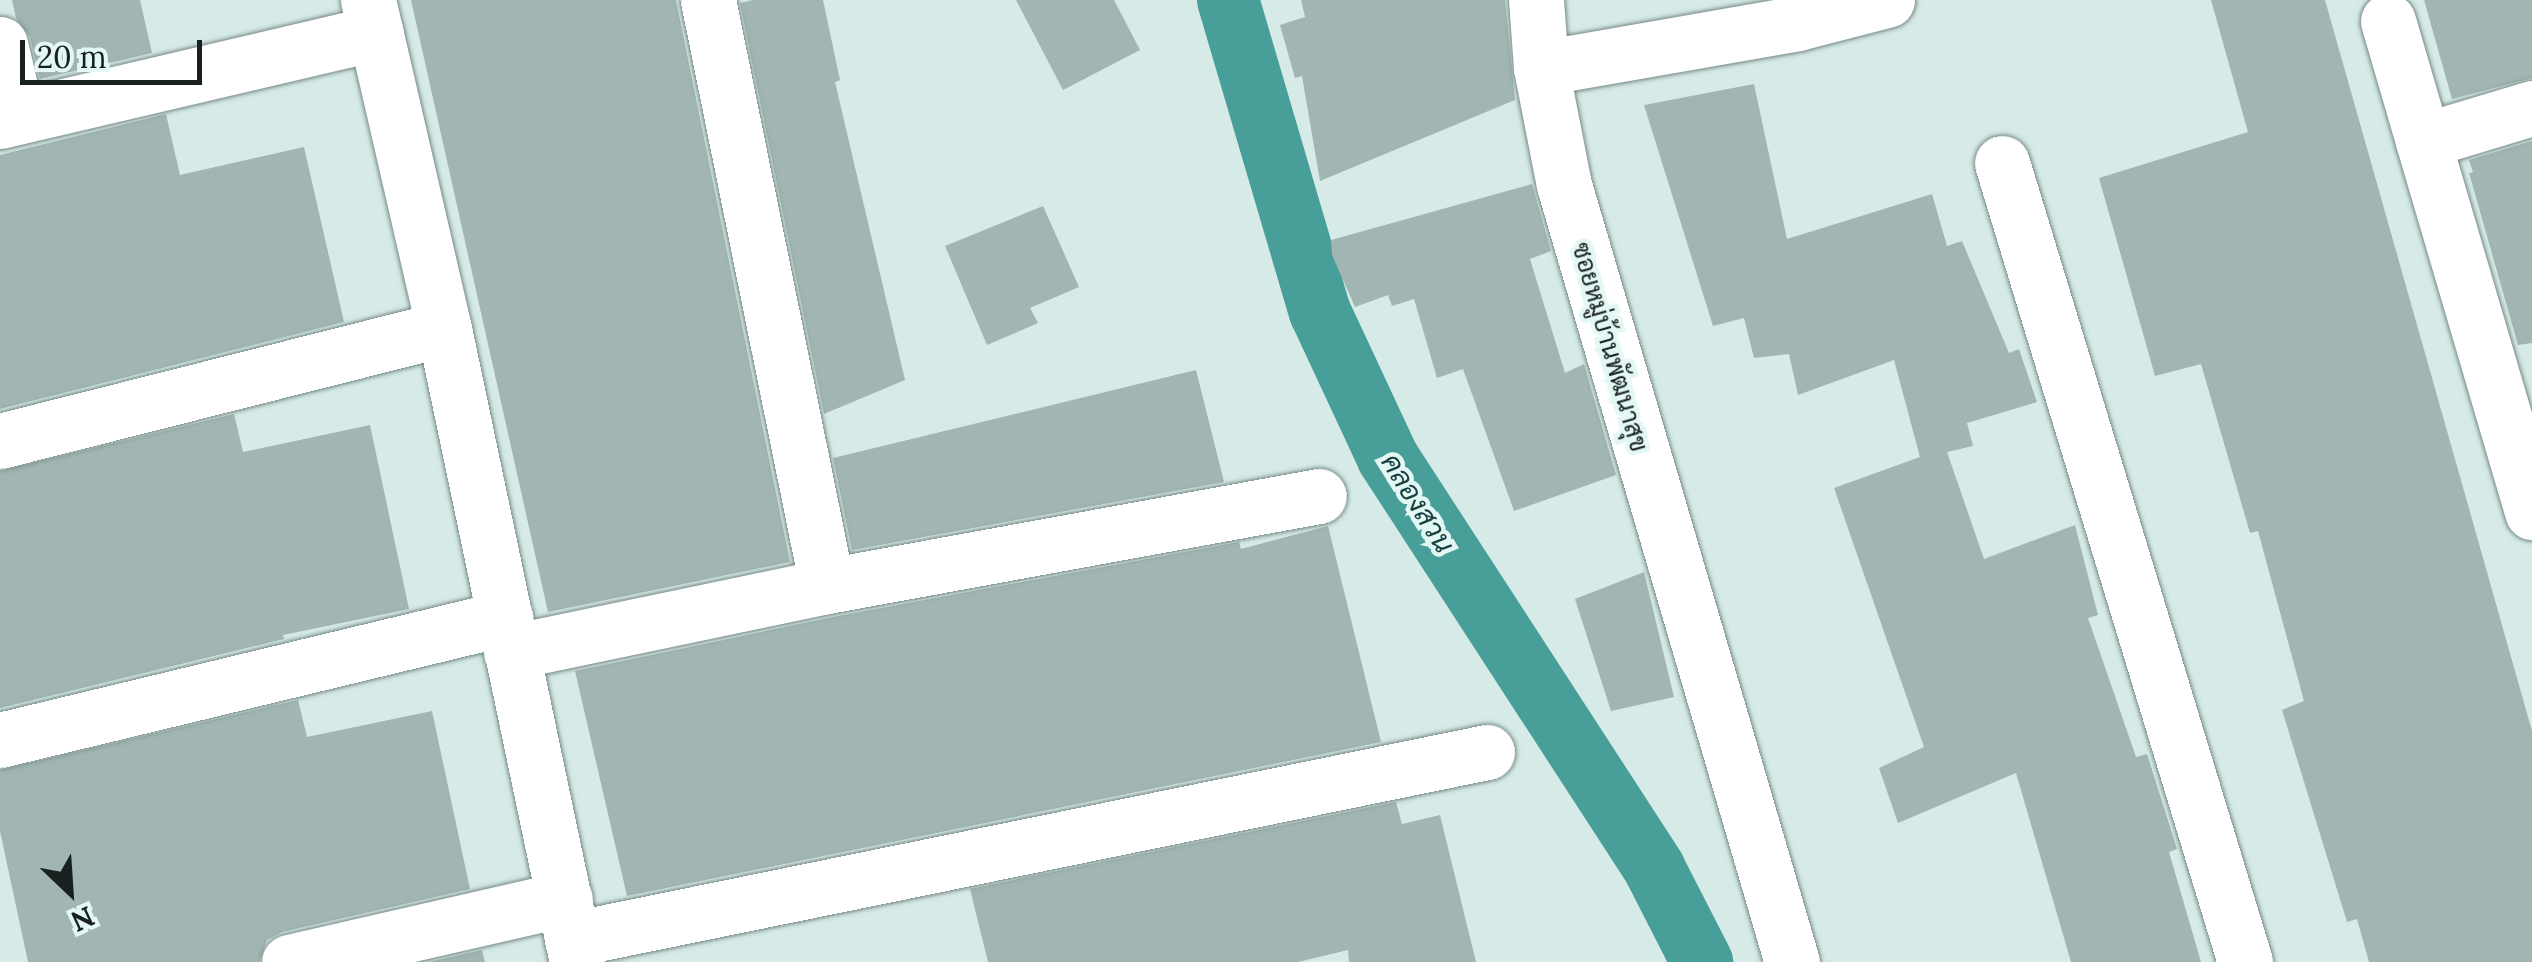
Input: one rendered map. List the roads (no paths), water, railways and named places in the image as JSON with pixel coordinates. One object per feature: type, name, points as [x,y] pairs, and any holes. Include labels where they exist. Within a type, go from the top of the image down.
[{"type":"street","points":[[708,0],[828,586]]},
{"type":"street","name":"ซอยหมู่บ้านพัฒนาสุข","points":[[1536,0],[1541,68],[1564,185],[1792,962]]},
{"type":"street","points":[[1541,68],[1796,12],[1887,0]]},
{"type":"street","points":[[0,44],[9,118],[372,17],[444,329],[572,934]]},
{"type":"street","points":[[2388,21],[2532,512]]},
{"type":"street","points":[[2423,142],[2532,108]]},
{"type":"street","points":[[2002,163],[2245,962]]},
{"type":"street","points":[[0,441],[444,329]]},
{"type":"street","points":[[0,740],[508,635],[828,586],[1319,496]]},
{"type":"street","points":[[289,962],[572,934],[1488,752]]},
{"type":"waterway","name":"คลองสวน","points":[[1228,0],[1320,312],[1388,458],[1654,868],[1702,962]]}]
